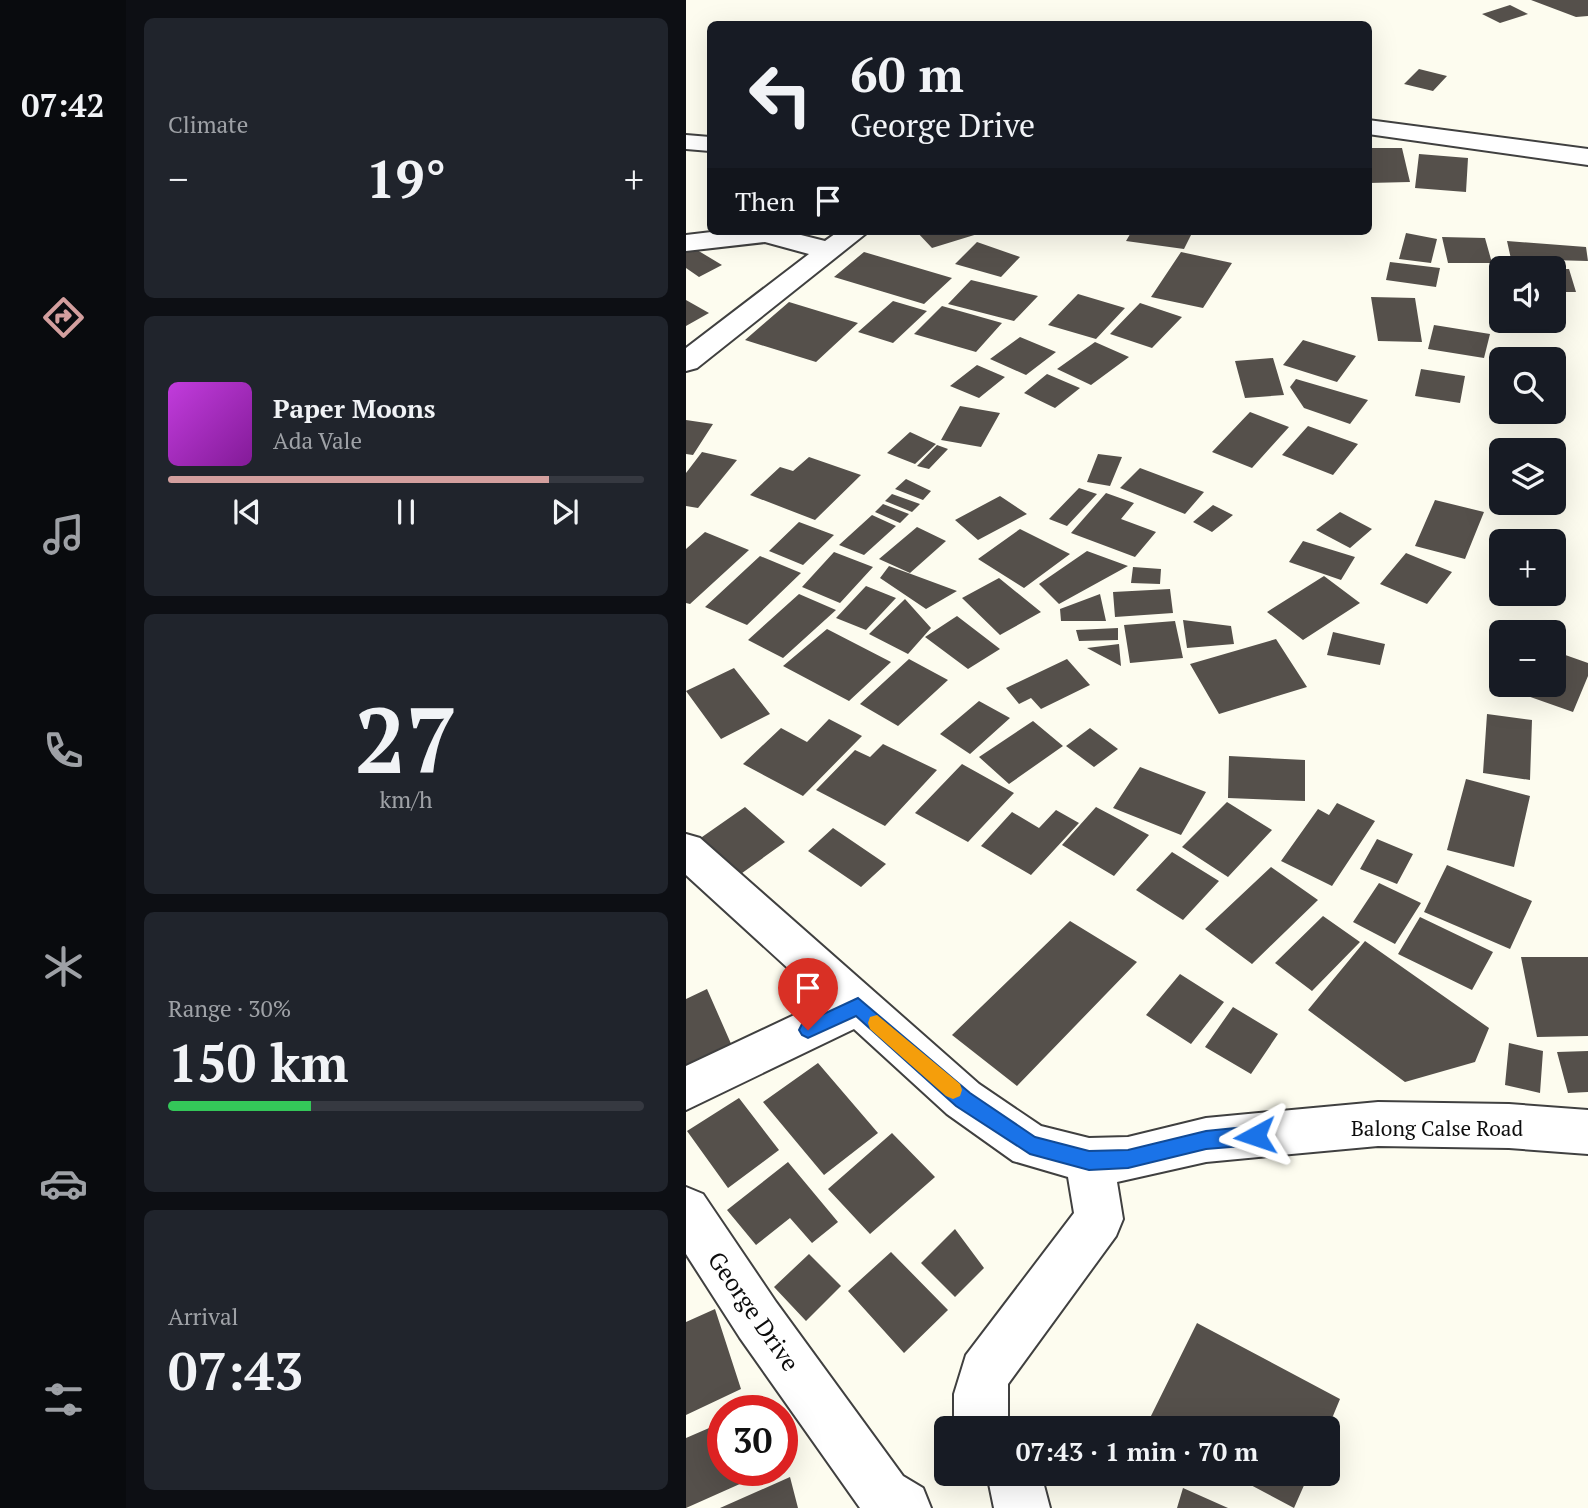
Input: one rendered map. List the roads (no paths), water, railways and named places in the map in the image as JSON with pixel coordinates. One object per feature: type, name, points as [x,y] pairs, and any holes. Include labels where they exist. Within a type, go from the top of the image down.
[{"type":"street","points":[[1372,127],[1588,157]]},
{"type":"street","points":[[686,142],[707,144]]},
{"type":"street","points":[[686,243],[756,235]]},
{"type":"street","points":[[769,235],[830,251]]},
{"type":"street","points":[[686,362],[851,235]]},
{"type":"street","name":"Balong Calse Road","points":[[686,850],[963,1099],[1030,1145],[1089,1160],[1128,1159],[1206,1140],[1378,1124],[1510,1126],[1588,1132]]},
{"type":"street","points":[[686,1088],[858,1006]]},
{"type":"street","points":[[981,1416],[980,1394],[985,1373],[1099,1219],[1089,1160]]},
{"type":"street","name":"George Drive","points":[[686,1211],[758,1320],[884,1495],[903,1508]]},
{"type":"street","points":[[1017,1486],[1022,1508]]}]
